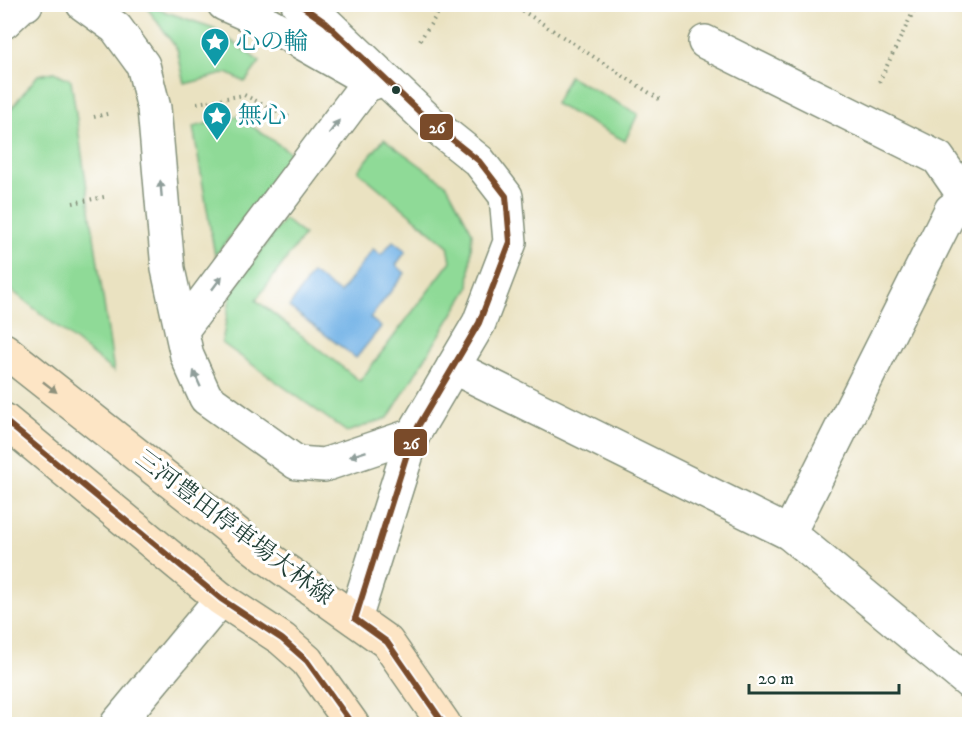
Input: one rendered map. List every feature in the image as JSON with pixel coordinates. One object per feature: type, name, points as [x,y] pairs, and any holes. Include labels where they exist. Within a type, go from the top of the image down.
[{"type":"main road","name":"三河豊田停車場大林線","points":[[4,350],[265,556],[387,642],[444,724]]},
{"type":"main road","points":[[4,420],[221,599],[282,639],[307,661],[352,724]]},
{"type":"street","points":[[4,22],[26,4]]},
{"type":"street","points":[[82,4],[116,28],[143,65],[154,108],[168,270],[187,356],[206,398],[297,463],[324,465],[413,435]]},
{"type":"street","points":[[224,4],[268,24],[369,81],[429,121],[479,161],[506,196],[510,242],[479,324],[413,435],[355,619]]},
{"type":"street","points":[[298,4],[344,39],[429,121]]},
{"type":"street","points":[[705,42],[938,158],[969,203],[951,210],[789,533]]},
{"type":"street","points":[[182,330],[369,81]]},
{"type":"street","points":[[453,367],[789,533],[969,683]]},
{"type":"street","points":[[117,724],[221,599]]},
{"type":"path","points":[[420,40],[444,4]]},
{"type":"path","points":[[512,4],[659,99]]},
{"type":"path","points":[[861,118],[917,4]]},
{"type":"path","points":[[193,103],[244,95],[298,121]]},
{"type":"path","points":[[94,117],[112,113]]},
{"type":"path","points":[[73,203],[104,197]]},
{"type":"green space","points":[[145,5],[214,28],[260,62],[245,82],[227,73],[185,84],[177,49]]},
{"type":"green space","points":[[54,72],[71,80],[114,372],[5,285],[5,116],[38,75]]},
{"type":"green space","points":[[569,76],[638,114],[625,141],[555,104]]},
{"type":"green space","points":[[237,116],[294,155],[215,256],[193,127]]},
{"type":"green space","points":[[384,139],[447,185],[472,232],[469,288],[388,418],[347,432],[222,343],[231,293],[284,219],[304,235],[256,300],[360,381],[451,261],[448,246],[358,171]]},
{"type":"water","points":[[393,241],[406,251],[396,265],[405,273],[370,318],[381,327],[356,358],[289,307],[312,273],[340,293],[373,249],[381,255]]},
{"type":"transit line","name":"26","points":[[299,4],[326,23],[429,121],[479,161],[506,196],[510,242],[479,323],[413,435],[355,619]]},
{"type":"transit line","name":"26","points":[[4,420],[221,599],[282,639],[307,661],[352,724]]},
{"type":"transit line","name":"26","points":[[355,619],[387,642],[444,724]]},
{"type":"place","name":"心の輪","points":[[215,68]]},
{"type":"place","name":"無心","points":[[217,142]]}]
